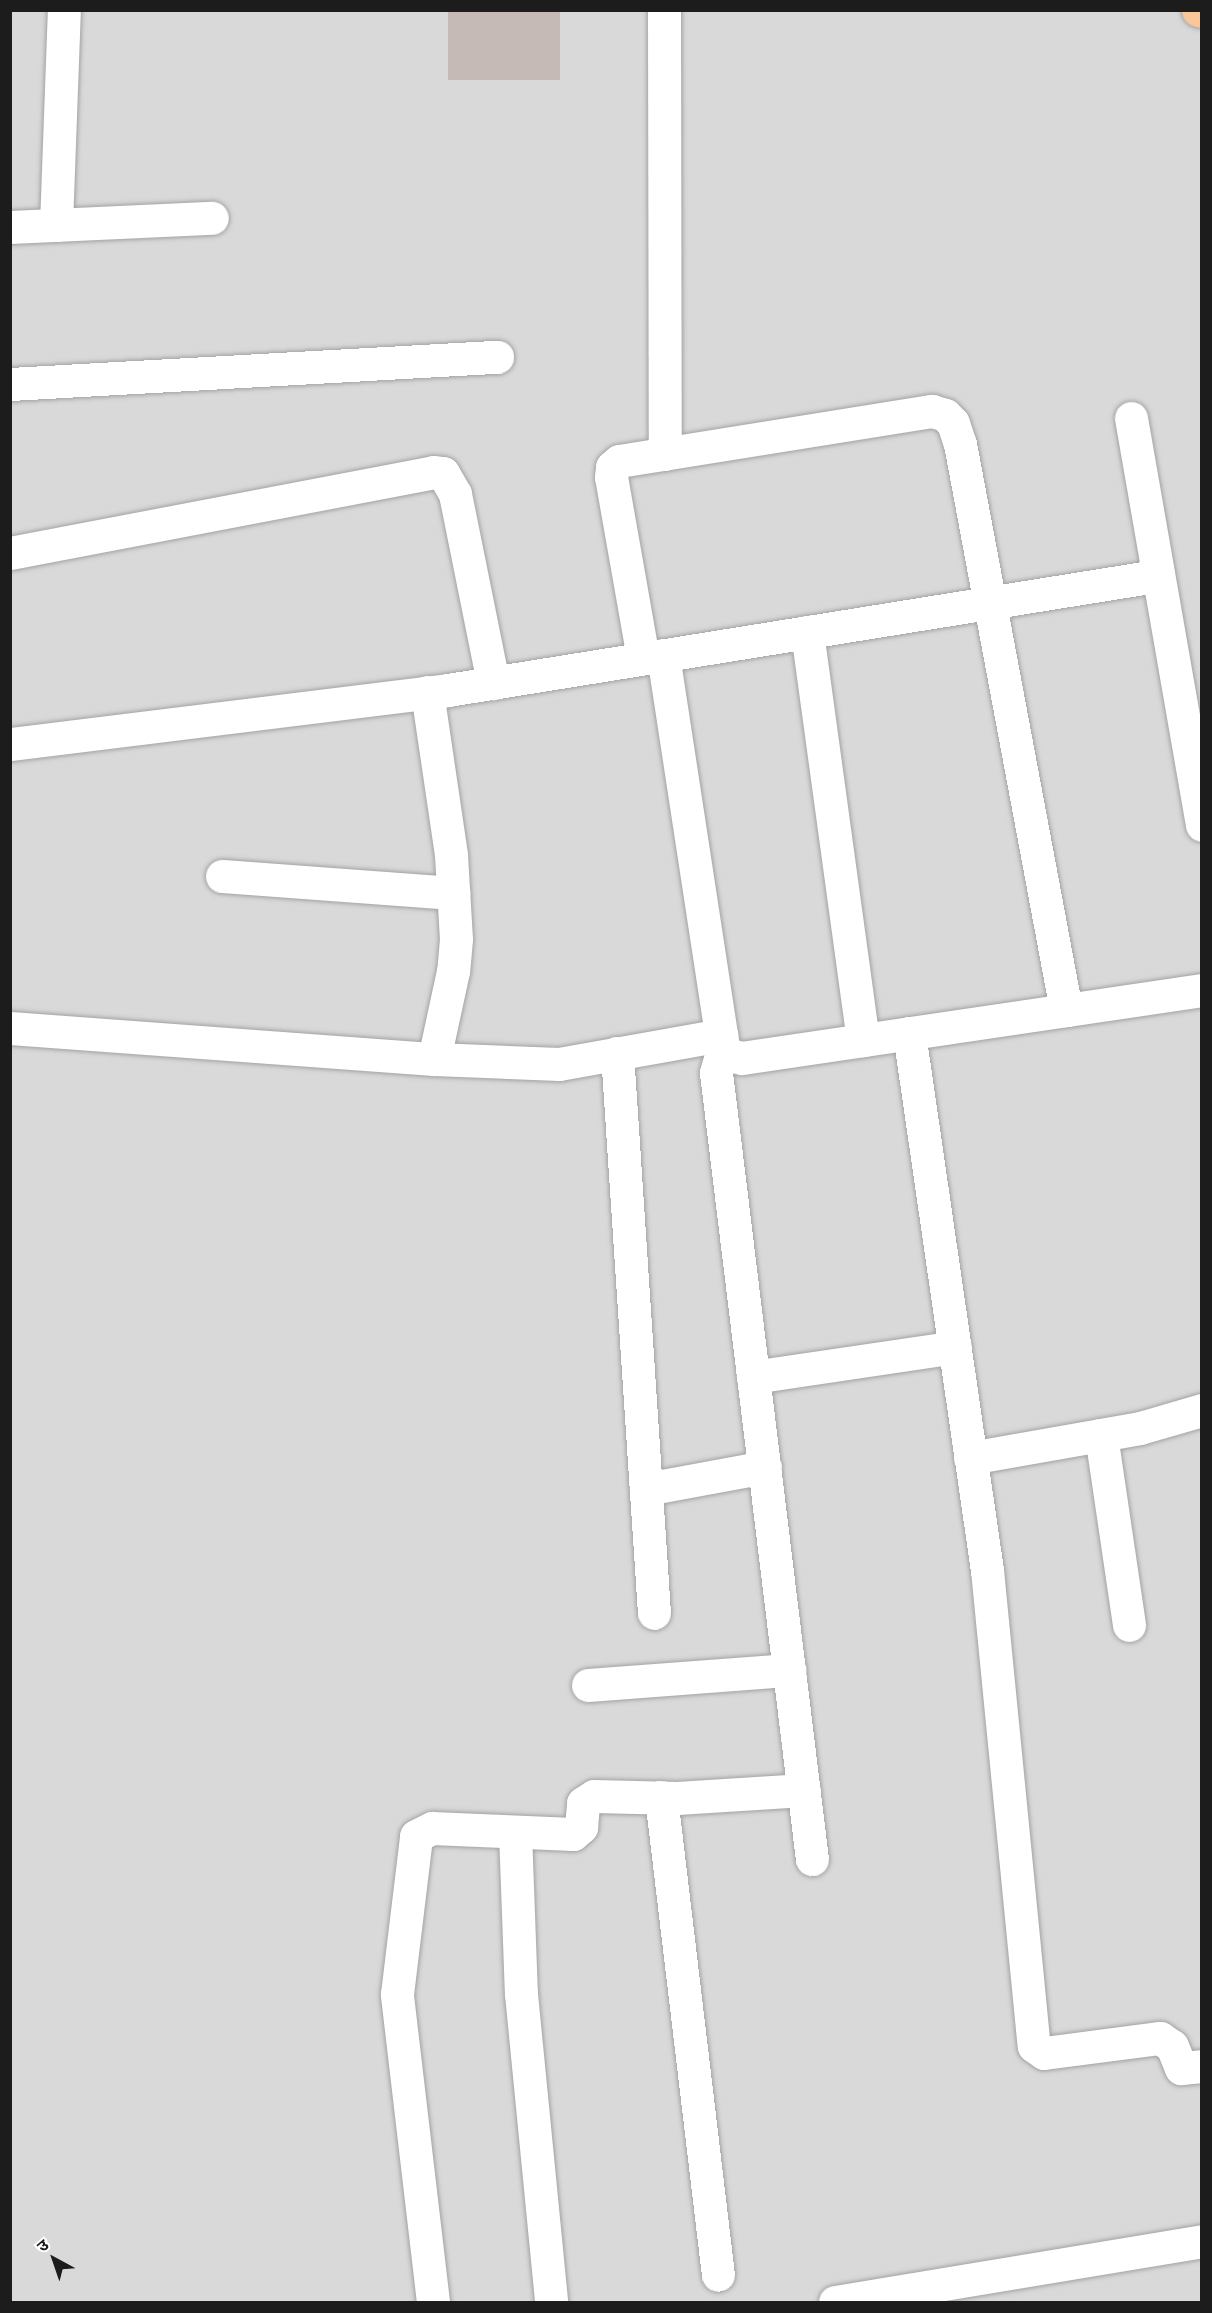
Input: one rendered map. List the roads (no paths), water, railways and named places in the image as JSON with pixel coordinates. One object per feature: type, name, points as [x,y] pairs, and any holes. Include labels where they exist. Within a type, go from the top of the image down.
[{"type":"street","points":[[56,225],[64,10]]},
{"type":"street","points":[[664,10],[665,454]]},
{"type":"street","points":[[10,226],[212,218]]},
{"type":"street","points":[[10,384],[497,357]]},
{"type":"street","points":[[812,1859],[716,1073],[722,1042],[652,657],[611,477],[612,467],[619,460],[932,411],[945,415],[953,423],[960,444],[992,602],[1066,1010]]},
{"type":"street","points":[[1131,418],[1156,576],[1202,825]]},
{"type":"street","points":[[10,553],[433,471],[443,473],[455,494],[493,682]]},
{"type":"street","points":[[10,744],[428,692],[1156,576]]},
{"type":"street","points":[[807,632],[863,1040]]},
{"type":"street","points":[[428,692],[453,893],[453,971],[434,1059]]},
{"type":"street","points":[[222,876],[453,893]]},
{"type":"street","points":[[722,1042],[730,1055],[742,1058],[1202,990]]},
{"type":"street","points":[[10,1028],[434,1059],[559,1064],[617,1053],[722,1042]]},
{"type":"street","points":[[909,1033],[987,1569],[1034,2046],[1044,2053],[1160,2038],[1172,2046],[1181,2068],[1202,2066]]},
{"type":"street","points":[[617,1053],[654,1613]]},
{"type":"street","points":[[753,1377],[955,1347]]},
{"type":"street","points":[[970,1458],[1101,1435],[1202,1410]]},
{"type":"street","points":[[1101,1435],[1129,1625]]},
{"type":"street","points":[[646,1489],[765,1467]]},
{"type":"street","points":[[588,1685],[789,1670]]},
{"type":"street","points":[[433,2302],[397,1994],[413,1844],[422,1830],[432,1828],[573,1834],[581,1827],[583,1803],[594,1796],[661,1797],[804,1790]]},
{"type":"street","points":[[661,1797],[718,2275]]},
{"type":"street","points":[[515,1832],[521,1994],[551,2302]]},
{"type":"street","points":[[835,2302],[1202,2241]]}]
